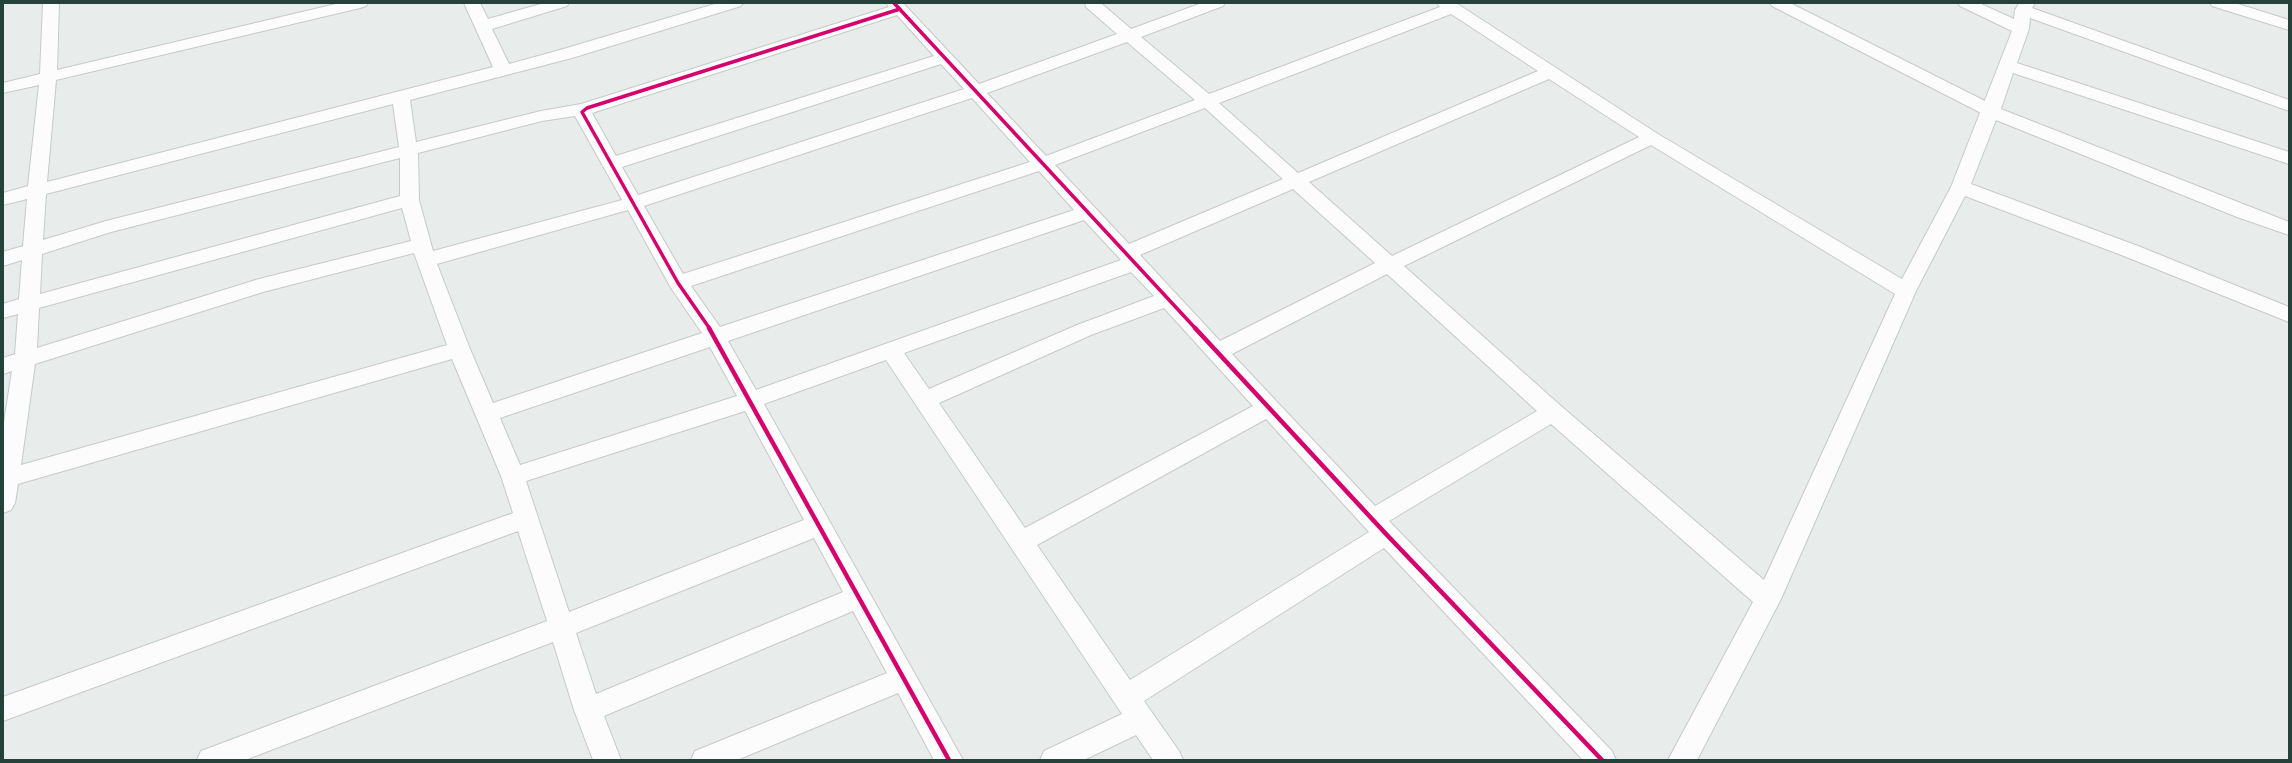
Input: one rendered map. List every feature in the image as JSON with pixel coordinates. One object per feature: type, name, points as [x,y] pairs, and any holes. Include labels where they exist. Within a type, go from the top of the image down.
[{"type":"street","points":[[3,502],[5,479],[25,360],[32,251],[48,78],[51,3]]},
{"type":"street","points":[[3,88],[360,3]]},
{"type":"street","points":[[472,3],[503,70]]},
{"type":"street","points":[[483,26],[561,3]]},
{"type":"street","points":[[3,199],[566,54],[735,3]]},
{"type":"street","points":[[3,366],[259,286],[423,253],[632,203],[976,92],[1218,3]]},
{"type":"street","points":[[1778,3],[1992,111],[2244,213],[2289,229]]},
{"type":"street","points":[[1966,3],[2024,14],[2289,106]]},
{"type":"street","points":[[2218,3],[2289,25]]},
{"type":"street","points":[[1092,4],[1207,101],[1553,412],[1768,599]]},
{"type":"street","points":[[678,283],[1042,164],[1207,101],[1449,5],[1652,138],[1906,291]]},
{"type":"street","points":[[3,259],[106,227],[408,151],[554,112],[584,110],[897,6],[1168,299],[1216,353],[1602,760]]},
{"type":"street","points":[[1682,760],[1768,599],[1906,291],[1960,187],[1992,111],[2024,14]]},
{"type":"street","points":[[612,164],[944,58]]},
{"type":"street","points":[[2008,66],[2289,158]]},
{"type":"street","points":[[513,476],[751,400],[1130,258],[1295,181],[1550,72]]},
{"type":"street","points":[[401,96],[410,160],[408,200],[423,253],[459,350],[513,476],[588,710],[607,760]]},
{"type":"street","points":[[584,110],[582,112],[612,164],[632,203],[678,283],[715,336],[949,760]]},
{"type":"street","points":[[1216,353],[1389,265],[1652,138]]},
{"type":"street","points":[[1960,187],[2131,251],[2289,315]]},
{"type":"street","points":[[3,311],[408,200]]},
{"type":"street","points":[[486,414],[1087,212]]},
{"type":"street","points":[[924,400],[1084,330],[1168,299]]},
{"type":"street","points":[[890,349],[1169,760]]},
{"type":"street","points":[[5,479],[459,350]]},
{"type":"street","points":[[1021,542],[1268,408]]},
{"type":"street","points":[[1126,697],[1379,526],[1553,412]]},
{"type":"street","points":[[3,709],[526,518]]},
{"type":"street","points":[[211,760],[819,525]]},
{"type":"street","points":[[588,710],[858,597]]},
{"type":"street","points":[[705,760],[904,678]]},
{"type":"street","points":[[1054,760],[1141,719]]},
{"type":"cycle path","points":[[894,3],[1386,534],[1602,760]]},
{"type":"cycle path","points":[[900,9],[587,108],[582,112],[678,283],[715,336],[949,760]]}]
